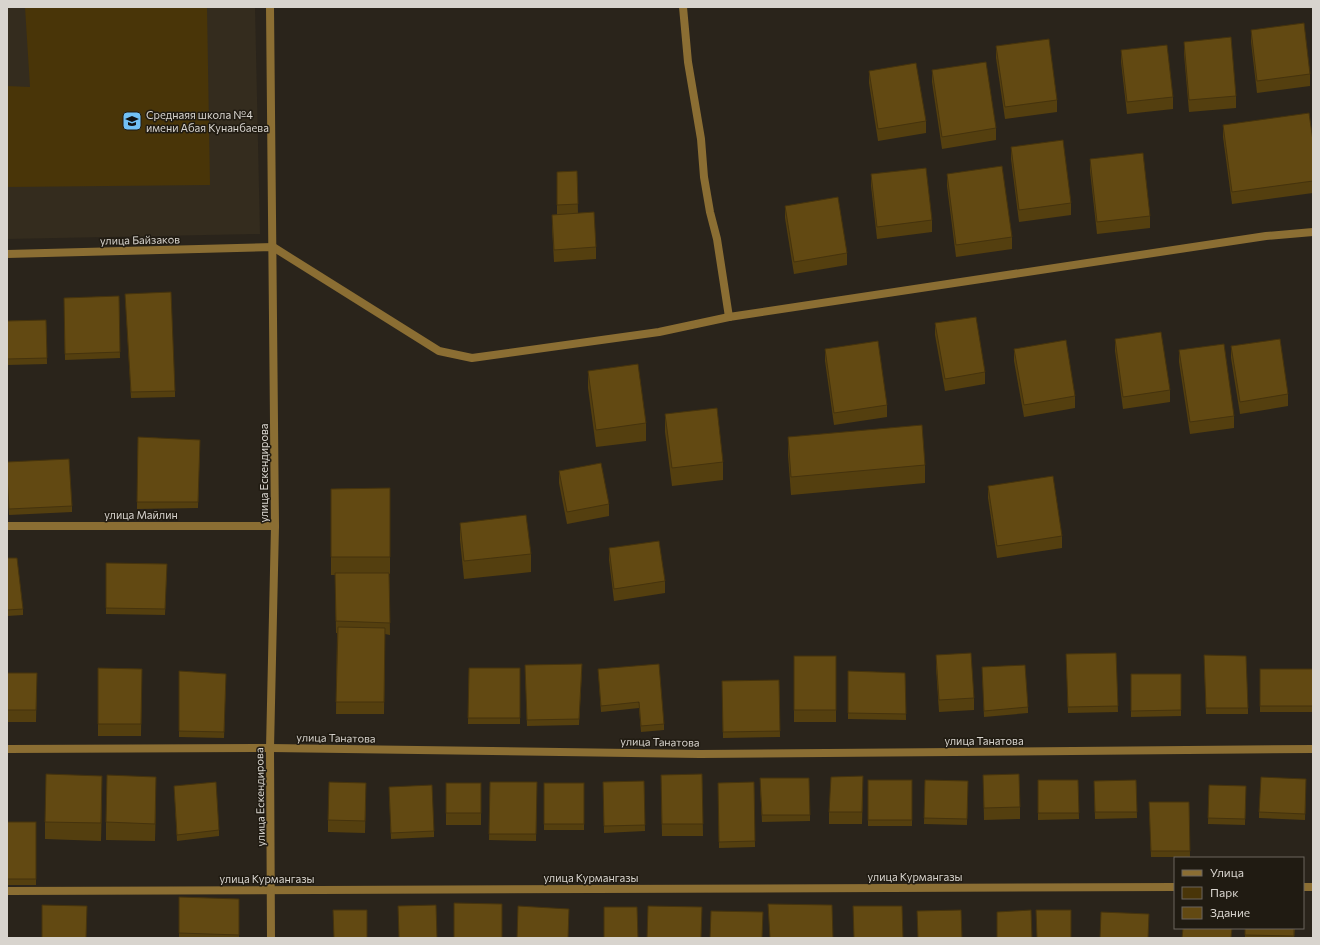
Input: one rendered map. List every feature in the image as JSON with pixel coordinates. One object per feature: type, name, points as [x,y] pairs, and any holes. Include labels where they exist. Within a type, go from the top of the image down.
[{"type":"street","name":"улица Ескендирова","points":[[270,7],[275,526],[270,748],[272,890],[271,938]]},
{"type":"street","points":[[683,7],[688,62],[701,139],[704,177],[729,317]]},
{"type":"street","points":[[273,247],[439,351],[472,358],[659,332],[729,317],[1266,236],[1313,232]]},
{"type":"street","name":"улица Байзаков","points":[[7,254],[273,247]]},
{"type":"street","name":"улица Майлин","points":[[7,526],[275,526]]},
{"type":"street","name":"улица Танатова","points":[[7,749],[270,748],[700,754],[1313,749]]},
{"type":"street","name":"улица Курмангазы","points":[[7,891],[1174,887]]},
{"type":"shaded area","name":"Среднаяя школа №4 имени Абая Кунанбаева","points":[[7,7],[255,7],[260,234],[7,239]]},
{"type":"green space","points":[[25,7],[207,7],[210,185],[7,187],[7,86],[30,87]]},
{"type":"building","points":[[1304,23],[1310,74],[1257,81],[1251,30]]},
{"type":"building","points":[[1231,37],[1236,96],[1189,100],[1184,42]]},
{"type":"building","points":[[1049,39],[1057,100],[1005,107],[996,46]]},
{"type":"building","points":[[1167,45],[1173,97],[1127,102],[1121,50]]},
{"type":"building","points":[[986,62],[996,128],[942,137],[932,70]]},
{"type":"building","points":[[916,63],[926,121],[878,129],[869,71]]},
{"type":"building","points":[[1309,113],[1313,141],[1313,181],[1232,192],[1223,125]]},
{"type":"building","points":[[1063,140],[1071,203],[1019,210],[1011,147]]},
{"type":"building","points":[[1143,153],[1150,216],[1097,222],[1090,159]]},
{"type":"building","points":[[1002,166],[1012,237],[956,245],[947,174]]},
{"type":"building","points":[[926,168],[932,220],[877,227],[871,174]]},
{"type":"building","points":[[577,171],[578,204],[557,205],[557,172]]},
{"type":"building","points":[[838,197],[847,253],[794,262],[785,206]]},
{"type":"building","points":[[594,212],[596,247],[554,250],[552,215]]},
{"type":"building","points":[[171,292],[175,391],[131,392],[125,294]]},
{"type":"building","points":[[119,296],[120,352],[65,354],[64,298]]},
{"type":"building","points":[[976,317],[985,372],[945,379],[935,323]]},
{"type":"building","points":[[46,320],[47,358],[7,359],[7,321]]},
{"type":"building","points":[[1161,332],[1170,390],[1123,397],[1115,339]]},
{"type":"building","points":[[1280,339],[1288,394],[1240,402],[1231,346]]},
{"type":"building","points":[[1066,340],[1075,396],[1024,405],[1014,349]]},
{"type":"building","points":[[878,341],[887,405],[834,413],[825,349]]},
{"type":"building","points":[[1224,344],[1234,416],[1190,422],[1179,350]]},
{"type":"building","points":[[638,364],[646,423],[596,430],[588,371]]},
{"type":"building","points":[[717,408],[723,462],[672,468],[665,414]]},
{"type":"building","points":[[922,425],[925,465],[791,477],[788,437]]},
{"type":"building","points":[[138,437],[200,440],[198,502],[137,502]]},
{"type":"building","points":[[69,459],[72,506],[9,509],[7,462]]},
{"type":"building","points":[[601,463],[609,504],[567,512],[559,471]]},
{"type":"building","points":[[1053,476],[1062,536],[997,546],[988,486]]},
{"type":"building","points":[[390,488],[390,557],[331,557],[331,489]]},
{"type":"building","points":[[526,515],[531,554],[464,561],[460,523]]},
{"type":"building","points":[[659,541],[665,581],[614,589],[609,548]]},
{"type":"building","points":[[7,558],[17,558],[23,609],[7,610]]},
{"type":"building","points":[[106,563],[167,564],[165,609],[106,608]]},
{"type":"building","points":[[335,573],[389,573],[390,623],[336,621]]},
{"type":"building","points":[[338,627],[385,628],[384,702],[336,702]]},
{"type":"building","points":[[971,653],[974,698],[939,700],[936,655]]},
{"type":"building","points":[[1116,653],[1118,706],[1068,707],[1066,654]]},
{"type":"building","points":[[1204,655],[1246,656],[1248,708],[1206,708]]},
{"type":"building","points":[[794,656],[836,656],[836,710],[794,710]]},
{"type":"building","points":[[582,664],[579,719],[527,720],[525,665]]},
{"type":"building","points":[[659,664],[664,724],[641,726],[639,702],[601,706],[598,669]]},
{"type":"building","points":[[1025,665],[1028,707],[984,711],[982,667]]},
{"type":"building","points":[[98,668],[142,669],[141,724],[98,724]]},
{"type":"building","points":[[469,668],[520,668],[520,718],[468,718]]},
{"type":"building","points":[[1260,669],[1313,669],[1313,706],[1260,706]]},
{"type":"building","points":[[179,671],[226,674],[224,732],[179,731]]},
{"type":"building","points":[[848,671],[905,673],[906,714],[848,713]]},
{"type":"building","points":[[7,673],[37,673],[36,710],[7,710]]},
{"type":"building","points":[[1131,674],[1181,674],[1181,710],[1131,711]]},
{"type":"building","points":[[779,680],[780,731],[723,732],[722,681]]},
{"type":"building","points":[[46,774],[102,776],[101,823],[45,822]]},
{"type":"building","points":[[702,774],[703,824],[662,824],[661,775]]},
{"type":"building","points":[[1019,774],[1020,807],[984,808],[983,775]]},
{"type":"building","points":[[107,775],[156,777],[155,824],[106,822]]},
{"type":"building","points":[[863,776],[862,812],[829,812],[831,777]]},
{"type":"building","points":[[1261,777],[1306,779],[1305,814],[1259,812]]},
{"type":"building","points":[[760,778],[809,778],[810,815],[762,815]]},
{"type":"building","points":[[868,780],[912,780],[912,820],[868,820]]},
{"type":"building","points":[[925,780],[968,781],[967,819],[924,818]]},
{"type":"building","points":[[1038,780],[1078,780],[1079,813],[1038,813]]},
{"type":"building","points":[[1136,780],[1137,812],[1095,812],[1094,781]]},
{"type":"building","points":[[644,781],[645,825],[604,826],[603,782]]},
{"type":"building","points":[[216,782],[219,830],[177,835],[174,786]]},
{"type":"building","points":[[329,782],[366,783],[365,821],[328,820]]},
{"type":"building","points":[[490,782],[537,782],[536,834],[489,834]]},
{"type":"building","points":[[754,782],[755,841],[719,842],[718,783]]},
{"type":"building","points":[[446,783],[481,783],[481,813],[446,813]]},
{"type":"building","points":[[544,783],[584,783],[584,824],[544,824]]},
{"type":"building","points":[[432,785],[434,831],[391,833],[389,787]]},
{"type":"building","points":[[1209,785],[1246,786],[1245,819],[1208,818]]},
{"type":"building","points":[[1149,802],[1189,802],[1190,851],[1151,851]]},
{"type":"building","points":[[7,822],[36,822],[36,879],[7,879]]},
{"type":"building","points":[[179,897],[239,899],[239,935],[179,933]]},
{"type":"building","points":[[454,903],[502,904],[502,938],[454,938]]},
{"type":"building","points":[[768,904],[832,905],[833,938],[770,938]]},
{"type":"building","points":[[42,905],[87,906],[86,938],[42,938]]},
{"type":"building","points":[[436,905],[437,938],[399,938],[398,906]]},
{"type":"building","points":[[518,906],[569,909],[568,938],[517,938]]},
{"type":"building","points":[[648,906],[702,907],[701,938],[647,938]]},
{"type":"building","points":[[853,906],[902,906],[903,938],[854,938]]},
{"type":"building","points":[[604,907],[637,907],[638,938],[604,938]]},
{"type":"building","points":[[333,910],[367,910],[367,938],[334,938]]},
{"type":"building","points":[[961,910],[962,938],[918,938],[917,911]]},
{"type":"building","points":[[1031,910],[1032,938],[997,938],[997,912]]},
{"type":"building","points":[[1036,910],[1071,910],[1071,938],[1037,938]]},
{"type":"building","points":[[711,911],[763,912],[762,938],[710,938]]},
{"type":"building","points":[[1101,912],[1149,914],[1148,938],[1100,938]]},
{"type":"building","points":[[1183,929],[1232,929],[1231,938],[1182,938]]},
{"type":"building","points":[[1245,929],[1294,929],[1294,936],[1245,935]]},
{"type":"place","name":"Среднаяя школа №4 имени Абая Кунанбаева","points":[[132,121]]}]
